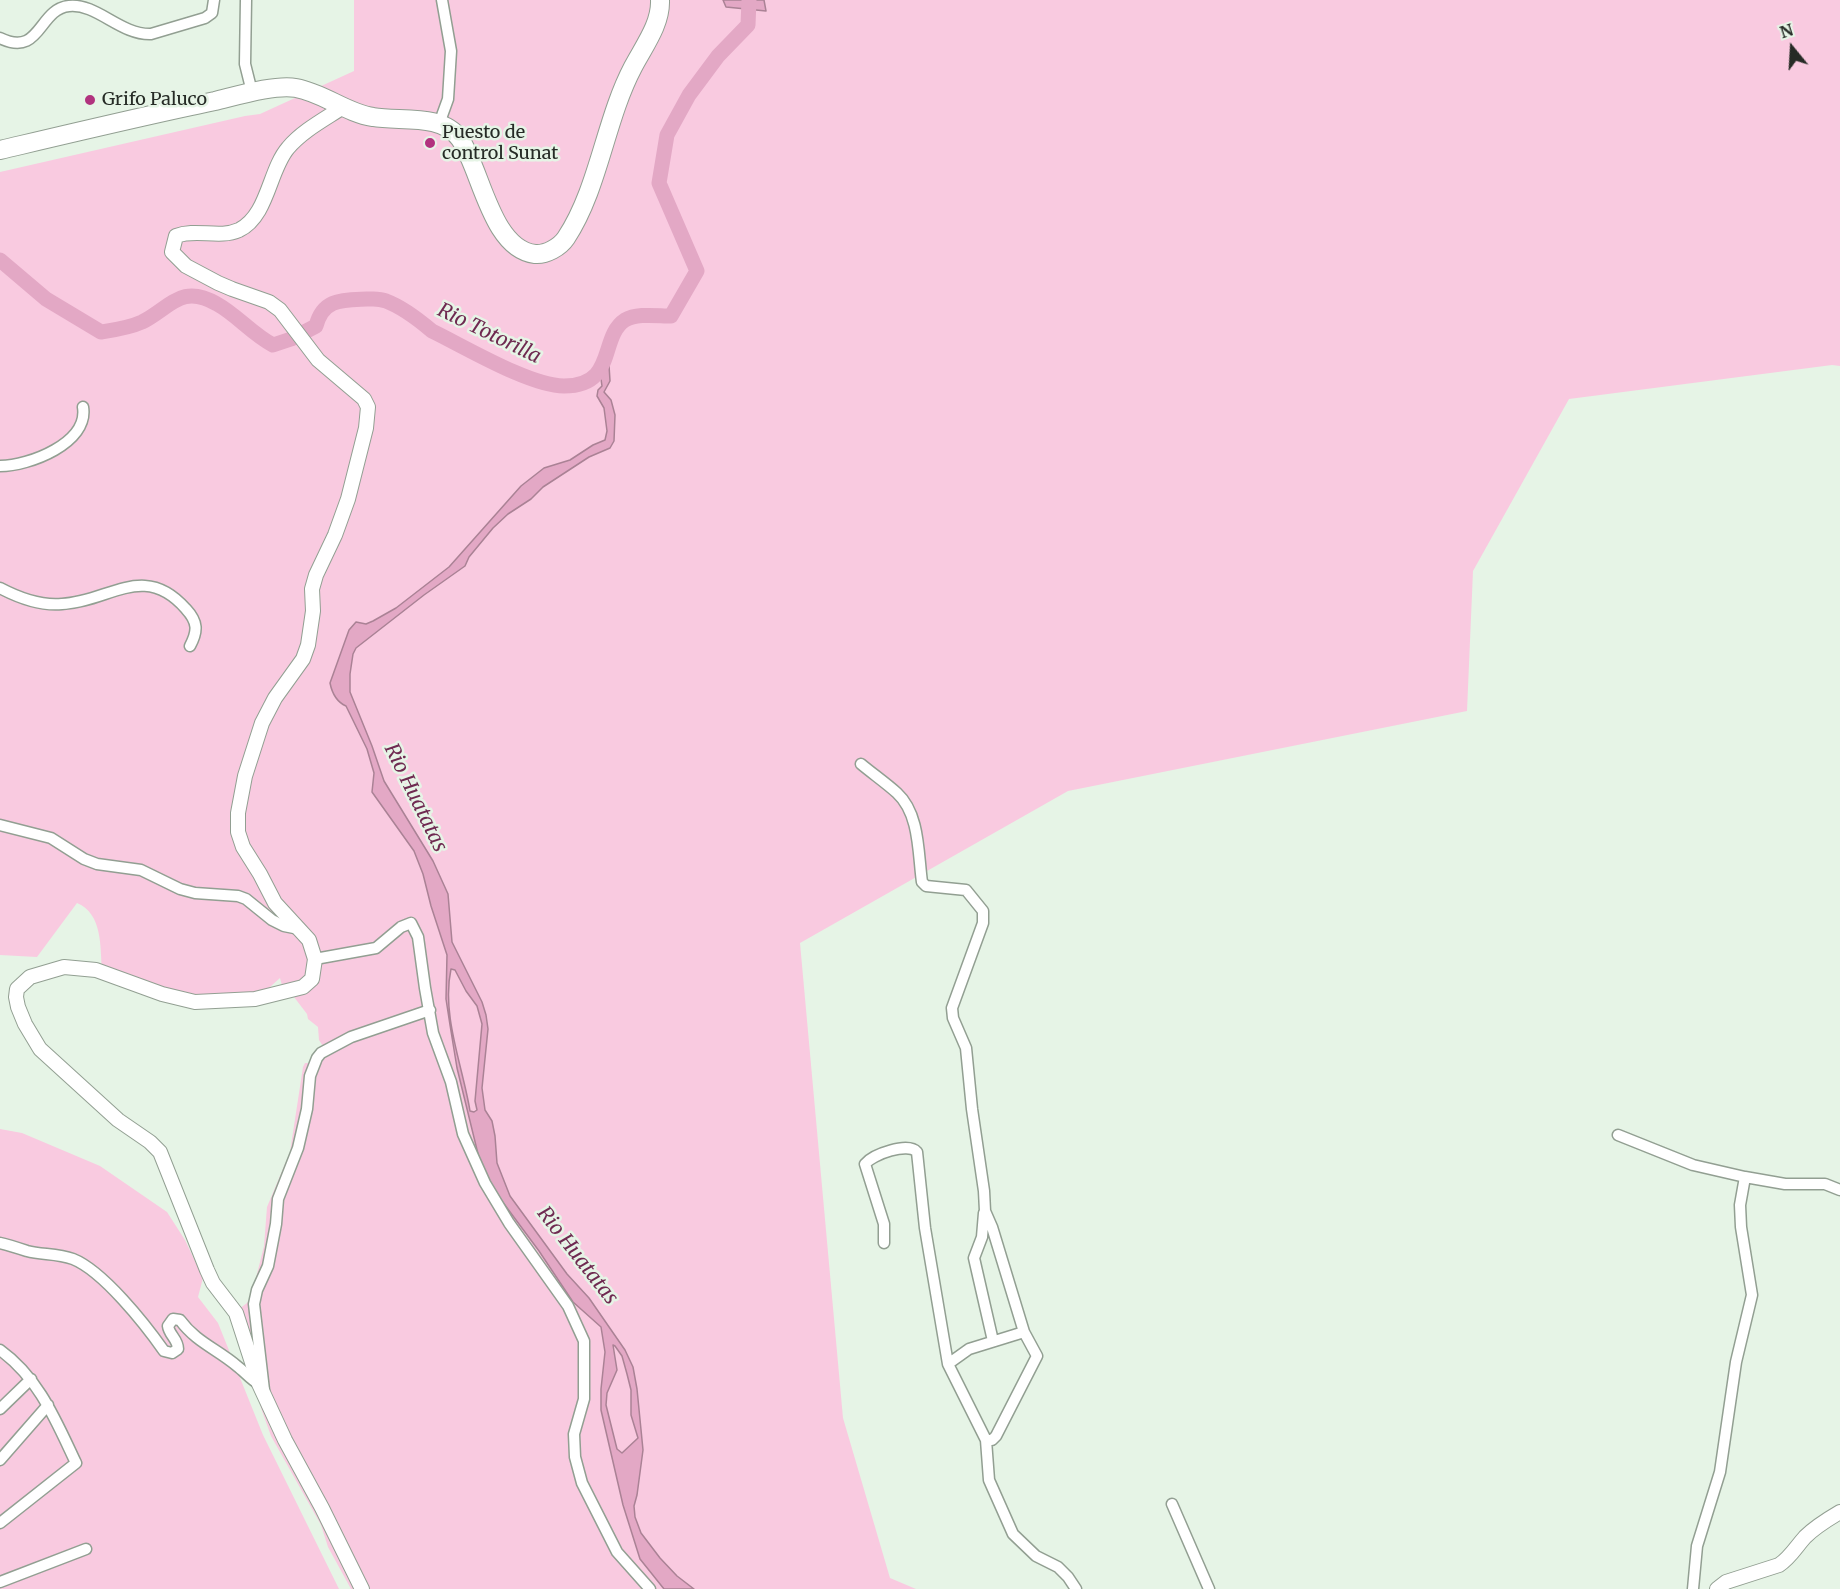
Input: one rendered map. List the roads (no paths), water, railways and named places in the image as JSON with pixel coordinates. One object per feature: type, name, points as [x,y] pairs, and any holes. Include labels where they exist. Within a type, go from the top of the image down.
[{"type":"highway","points":[[0,150],[252,92],[296,88],[373,117],[439,124],[451,130],[460,138],[503,233],[519,247],[536,254],[547,252],[557,248],[566,239],[582,205],[624,86],[656,23],[660,0]]},
{"type":"street","points":[[0,38],[17,44],[29,40],[49,17],[60,8],[68,6],[84,6],[131,30],[151,34],[205,18],[212,14],[214,0]]},
{"type":"street","points":[[246,0],[245,64],[252,92]]},
{"type":"street","points":[[439,124],[448,99],[451,51],[442,0]]},
{"type":"street","points":[[343,107],[296,139],[286,149],[268,192],[254,218],[246,226],[224,234],[176,236],[172,252],[186,266],[232,289],[269,302],[280,310],[318,360],[364,399],[368,407],[366,428],[344,513],[312,589],[313,611],[308,645],[303,659],[275,698],[262,723],[245,776],[238,813],[238,832],[243,847],[275,903],[309,940],[315,959],[312,979],[308,984],[294,990],[255,999],[195,1002],[162,994],[96,970],[64,967],[30,977],[17,989],[16,997],[25,1024],[40,1049],[118,1120],[150,1142],[160,1152],[207,1270],[236,1313],[262,1390],[285,1440],[326,1515],[362,1589]]},
{"type":"street","points":[[0,466],[32,459],[66,444],[83,423],[83,407]]},
{"type":"street","points":[[0,588],[19,598],[62,604],[117,589],[147,585],[168,593],[191,615],[197,626],[190,646]]},
{"type":"street","points":[[861,764],[899,795],[908,808],[914,821],[922,882],[926,886],[966,890],[983,911],[982,923],[952,1008],[953,1018],[966,1048],[984,1191],[985,1211],[982,1237],[974,1258],[993,1341]]},
{"type":"street","points":[[0,825],[51,838],[84,860],[141,870],[180,890],[238,896],[246,899],[272,920],[284,926],[300,929]]},
{"type":"street","points":[[315,959],[376,948],[401,927],[411,923],[414,925],[434,1033],[451,1082],[463,1134],[478,1168],[509,1222],[568,1306],[584,1341],[584,1399],[574,1434],[575,1457],[582,1483],[617,1552],[650,1589]]},
{"type":"street","points":[[262,1390],[254,1304],[257,1290],[268,1266],[276,1224],[278,1198],[298,1148],[307,1109],[310,1076],[317,1058],[321,1053],[351,1037],[430,1010]]},
{"type":"street","points":[[1618,1135],[1693,1165],[1793,1185],[1824,1184],[1840,1190]]},
{"type":"street","points":[[884,1243],[885,1224],[865,1164],[877,1155],[909,1147],[914,1148],[917,1152],[925,1228],[948,1364],[986,1440],[989,1480],[1009,1526],[1022,1544],[1036,1556],[1058,1568],[1076,1589]]},
{"type":"street","points":[[1693,1589],[1697,1546],[1720,1472],[1736,1362],[1752,1295],[1741,1227],[1740,1205],[1745,1177]]},
{"type":"street","points":[[985,1211],[1024,1332],[1036,1356],[996,1436],[992,1440],[986,1440]]},
{"type":"street","points":[[0,1243],[30,1252],[61,1256],[82,1264],[100,1277],[119,1297],[164,1351],[172,1353],[178,1349],[177,1342],[168,1330],[168,1326],[173,1319],[180,1320],[196,1338],[237,1365],[262,1390]]},
{"type":"street","points":[[948,1364],[969,1349],[1024,1332]]},
{"type":"street","points":[[0,1350],[15,1361],[31,1379],[48,1405],[76,1463],[0,1523]]},
{"type":"street","points":[[0,1409],[31,1379]]},
{"type":"street","points":[[0,1460],[48,1405]]},
{"type":"street","points":[[1172,1504],[1209,1589]]},
{"type":"street","points":[[1717,1589],[1726,1582],[1779,1565],[1811,1532],[1840,1512]]},
{"type":"street","points":[[0,1582],[86,1549]]},
{"type":"waterway","name":"Rio Totorilla","points":[[0,260],[46,299],[101,332],[137,324],[176,300],[194,296],[205,298],[224,308],[258,336],[273,345],[316,326],[324,310],[335,302],[379,299],[404,310],[432,331],[516,373],[550,384],[564,386],[581,384],[600,370],[612,337],[625,320],[641,316],[671,316],[697,271],[659,183],[667,135],[689,95],[718,56],[748,25],[749,0]]},
{"type":"place","name":"Grifo Paluco","points":[[90,100]]},
{"type":"place","name":"Puesto de control Sunat","points":[[430,143]]},
{"type":"water label","name":"Rio Huatatas","points":[[415,798]]},
{"type":"water label","name":"Rio Huatatas","points":[[577,1256]]}]
